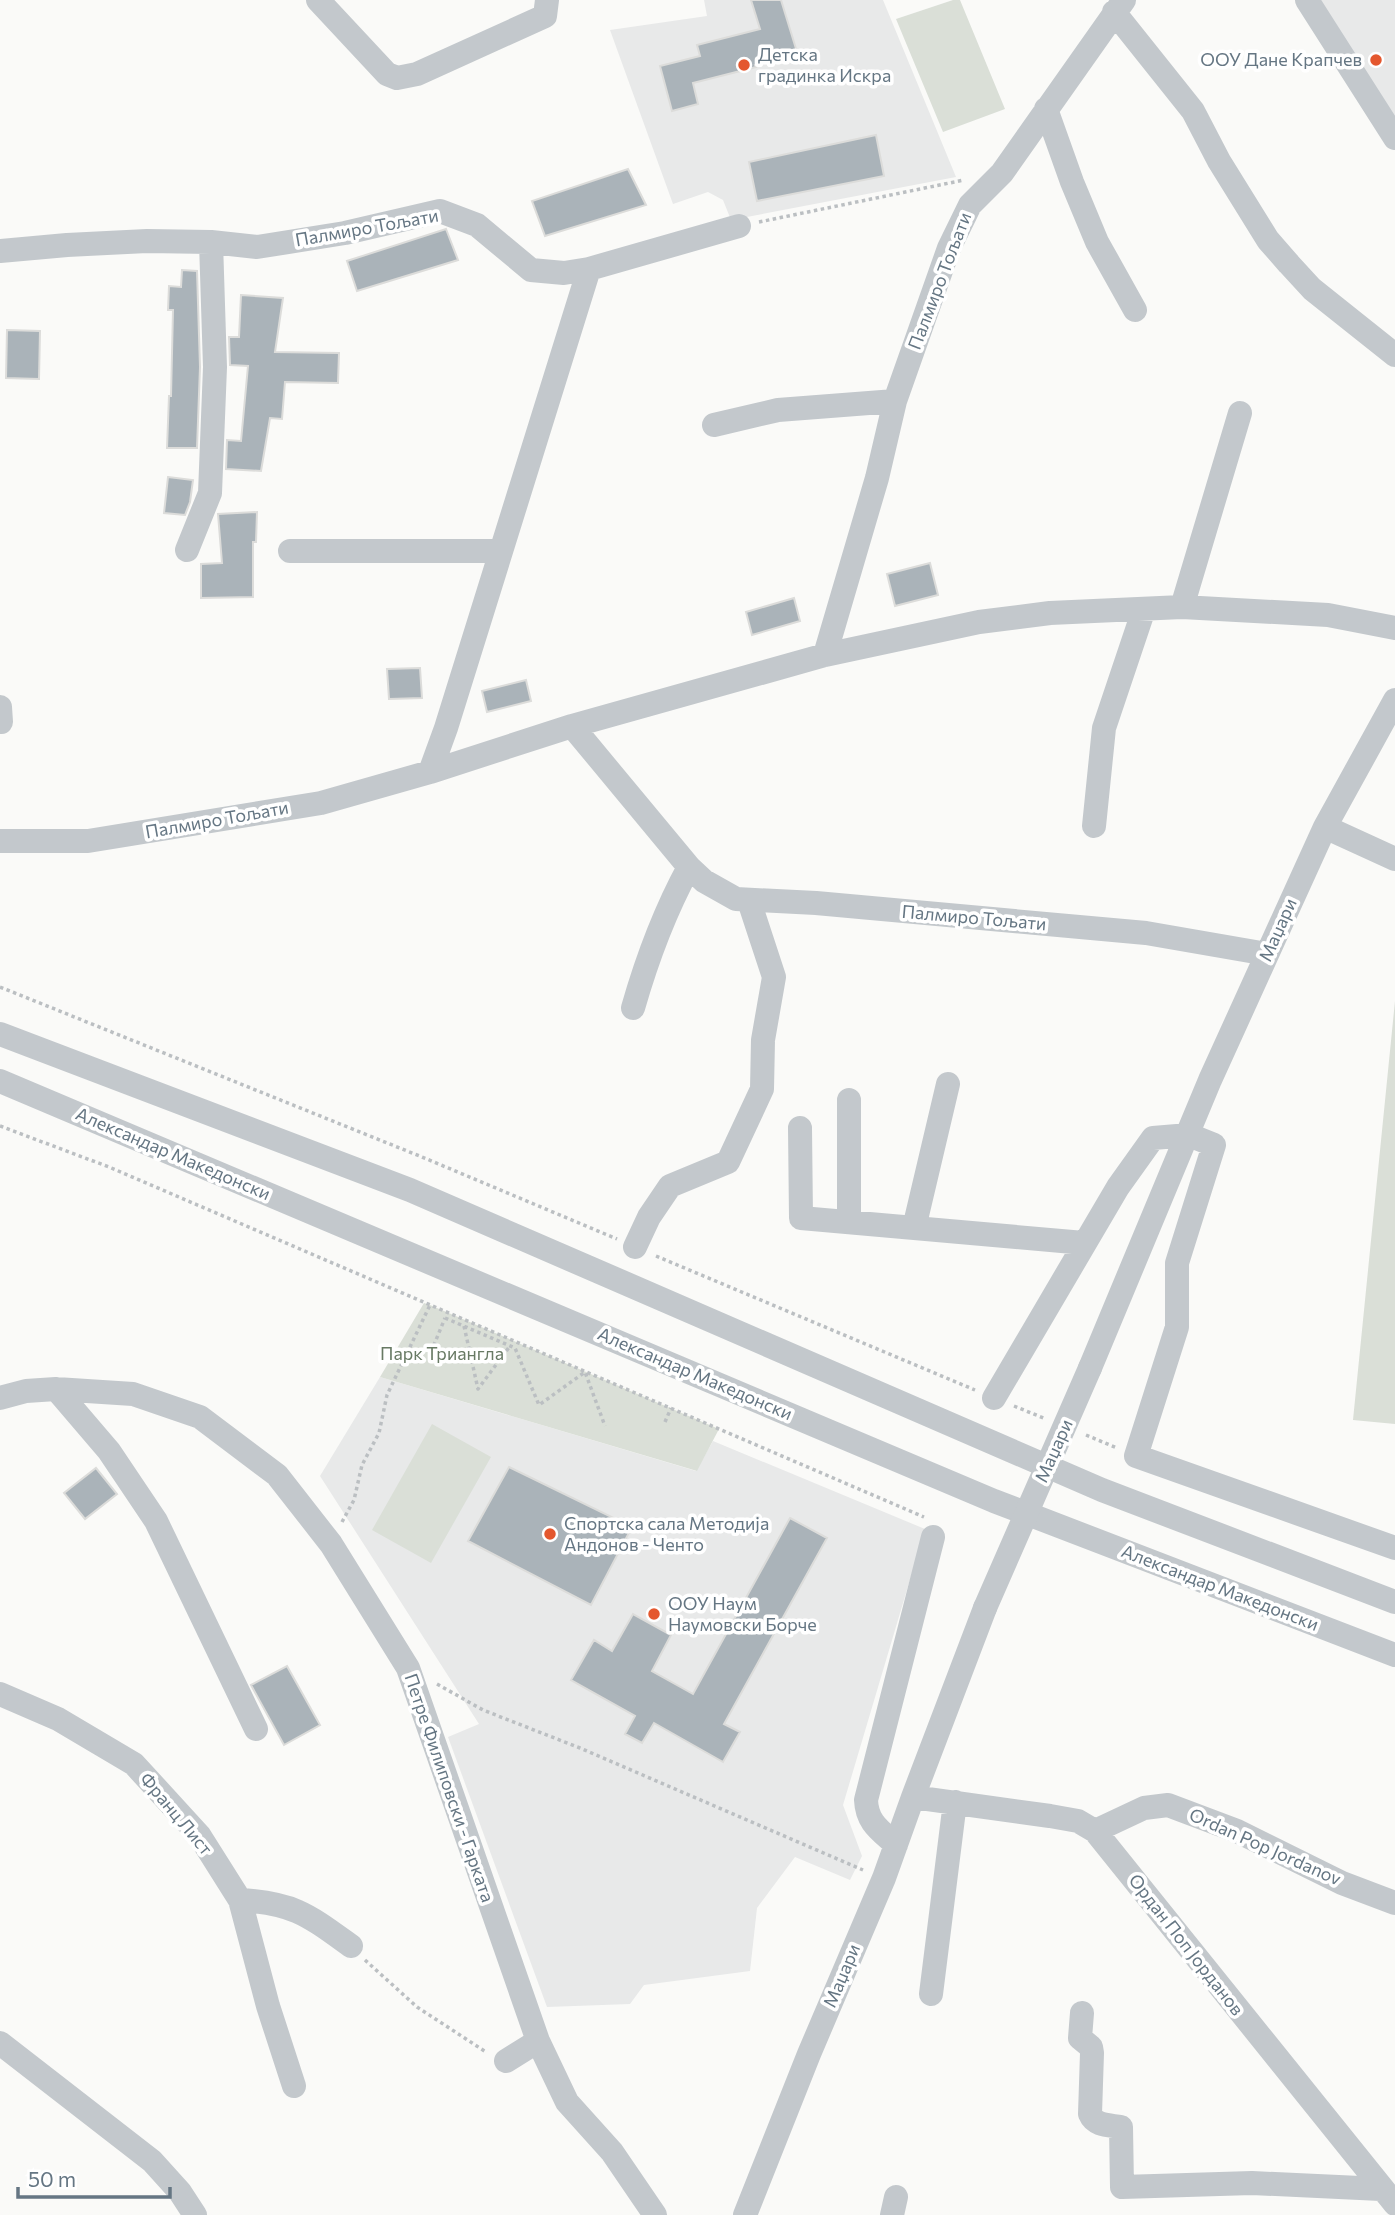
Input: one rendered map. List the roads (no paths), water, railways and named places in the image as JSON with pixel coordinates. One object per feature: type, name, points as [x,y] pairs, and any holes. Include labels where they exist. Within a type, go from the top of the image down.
[{"type":"street","points":[[318,0],[387,74],[397,78],[417,74],[545,16],[547,0]]},
{"type":"street","points":[[1307,0],[1395,138]]},
{"type":"street","points":[[1119,6],[1193,111],[1219,161],[1268,240],[1312,289],[1395,355]]},
{"type":"street","name":"Палмиро Тољати","points":[[825,655],[877,478],[895,401],[949,248],[970,205],[1002,173],[1119,6]]},
{"type":"street","points":[[1046,109],[1097,242],[1135,310]]},
{"type":"street","name":"Палмиро Тољати","points":[[0,251],[133,241],[211,242],[257,247],[303,241],[440,211],[477,225],[531,270],[564,273],[589,269],[739,226]]},
{"type":"street","points":[[187,550],[210,493],[215,367],[211,242]]},
{"type":"street","points":[[430,772],[589,269]]},
{"type":"street","points":[[714,425],[778,410],[895,401]]},
{"type":"street","points":[[1182,607],[1240,413]]},
{"type":"street","points":[[290,551],[501,551]]},
{"type":"street","name":"Палмиро Тољати","points":[[0,841],[88,841],[321,803],[430,772],[572,726],[825,655],[979,622],[1050,613],[1182,607],[1328,615],[1395,628]]},
{"type":"street","points":[[1094,826],[1104,728],[1144,609]]},
{"type":"street","name":"Маџари","points":[[745,2215],[808,2054],[884,1878],[912,1797],[985,1608],[1090,1368],[1210,1080],[1325,827],[1395,700]]},
{"type":"street","points":[[0,707],[1,722]]},
{"type":"street","name":"Палмиро Тољати","points":[[572,726],[689,867],[704,881],[736,899],[816,903],[1146,933],[1268,954]]},
{"type":"street","points":[[1325,827],[1395,859]]},
{"type":"street","points":[[633,1008],[645,965],[675,893],[689,867]]},
{"type":"street","points":[[635,1247],[649,1217],[670,1186],[728,1162],[762,1088],[763,1040],[774,977],[749,901]]},
{"type":"street","points":[[0,1034],[410,1190],[1102,1490],[1395,1602]]},
{"type":"street","name":"Александар Македонски","points":[[0,1081],[994,1501],[1395,1655]]},
{"type":"street","points":[[914,1228],[948,1084]]},
{"type":"street","points":[[849,1100],[849,1222]]},
{"type":"street","points":[[800,1128],[801,1218],[1084,1243]]},
{"type":"street","points":[[994,1398],[1140,1152],[1153,1138],[1189,1135],[1214,1145],[1177,1263],[1177,1327],[1136,1456],[1395,1548]]},
{"type":"street","points":[[56,1389],[109,1451],[156,1521],[256,1729]]},
{"type":"street","name":"Петре Филиповски - Гарката","points":[[0,1398],[26,1391],[56,1389],[133,1394],[200,1417],[277,1475],[331,1544],[408,1668],[537,2041],[567,2102],[612,2152],[655,2215]]},
{"type":"street","points":[[896,1845],[872,1823],[867,1814],[866,1800],[933,1537]]},
{"type":"street","name":"Франц Лист","points":[[0,1694],[58,1719],[134,1764],[199,1835],[240,1900],[268,2006],[294,2086]]},
{"type":"street","name":"Ордан Поп Јорданов","points":[[912,1797],[1078,1821],[1095,1831],[1388,2196]]},
{"type":"street","points":[[931,1994],[955,1802]]},
{"type":"street","name":"Ordan Pop Jordanov","points":[[1095,1831],[1144,1808],[1168,1805],[1237,1831],[1342,1883],[1395,1903]]},
{"type":"street","points":[[240,1900],[270,1902],[296,1909],[351,1946]]},
{"type":"street","points":[[1082,2013],[1080,2038],[1091,2047],[1092,2053],[1090,2114],[1092,2120],[1097,2123],[1121,2127],[1122,2187],[1252,2183],[1388,2196]]},
{"type":"street","points":[[506,2061],[537,2041]]},
{"type":"street","points":[[0,2043],[152,2161],[180,2192],[195,2215]]},
{"type":"place","name":"ООУ Дане Крапчев","points":[[1376,60]]},
{"type":"place","name":"Детска градинка Искра","points":[[744,65]]},
{"type":"place","name":"Спортска сала Методија Андонов - Ченто","points":[[550,1534]]},
{"type":"place","name":"ООУ Наум Наумовски Борче","points":[[654,1614]]},
{"type":"park label","name":"Парк Триангла","points":[[442,1354]]}]
